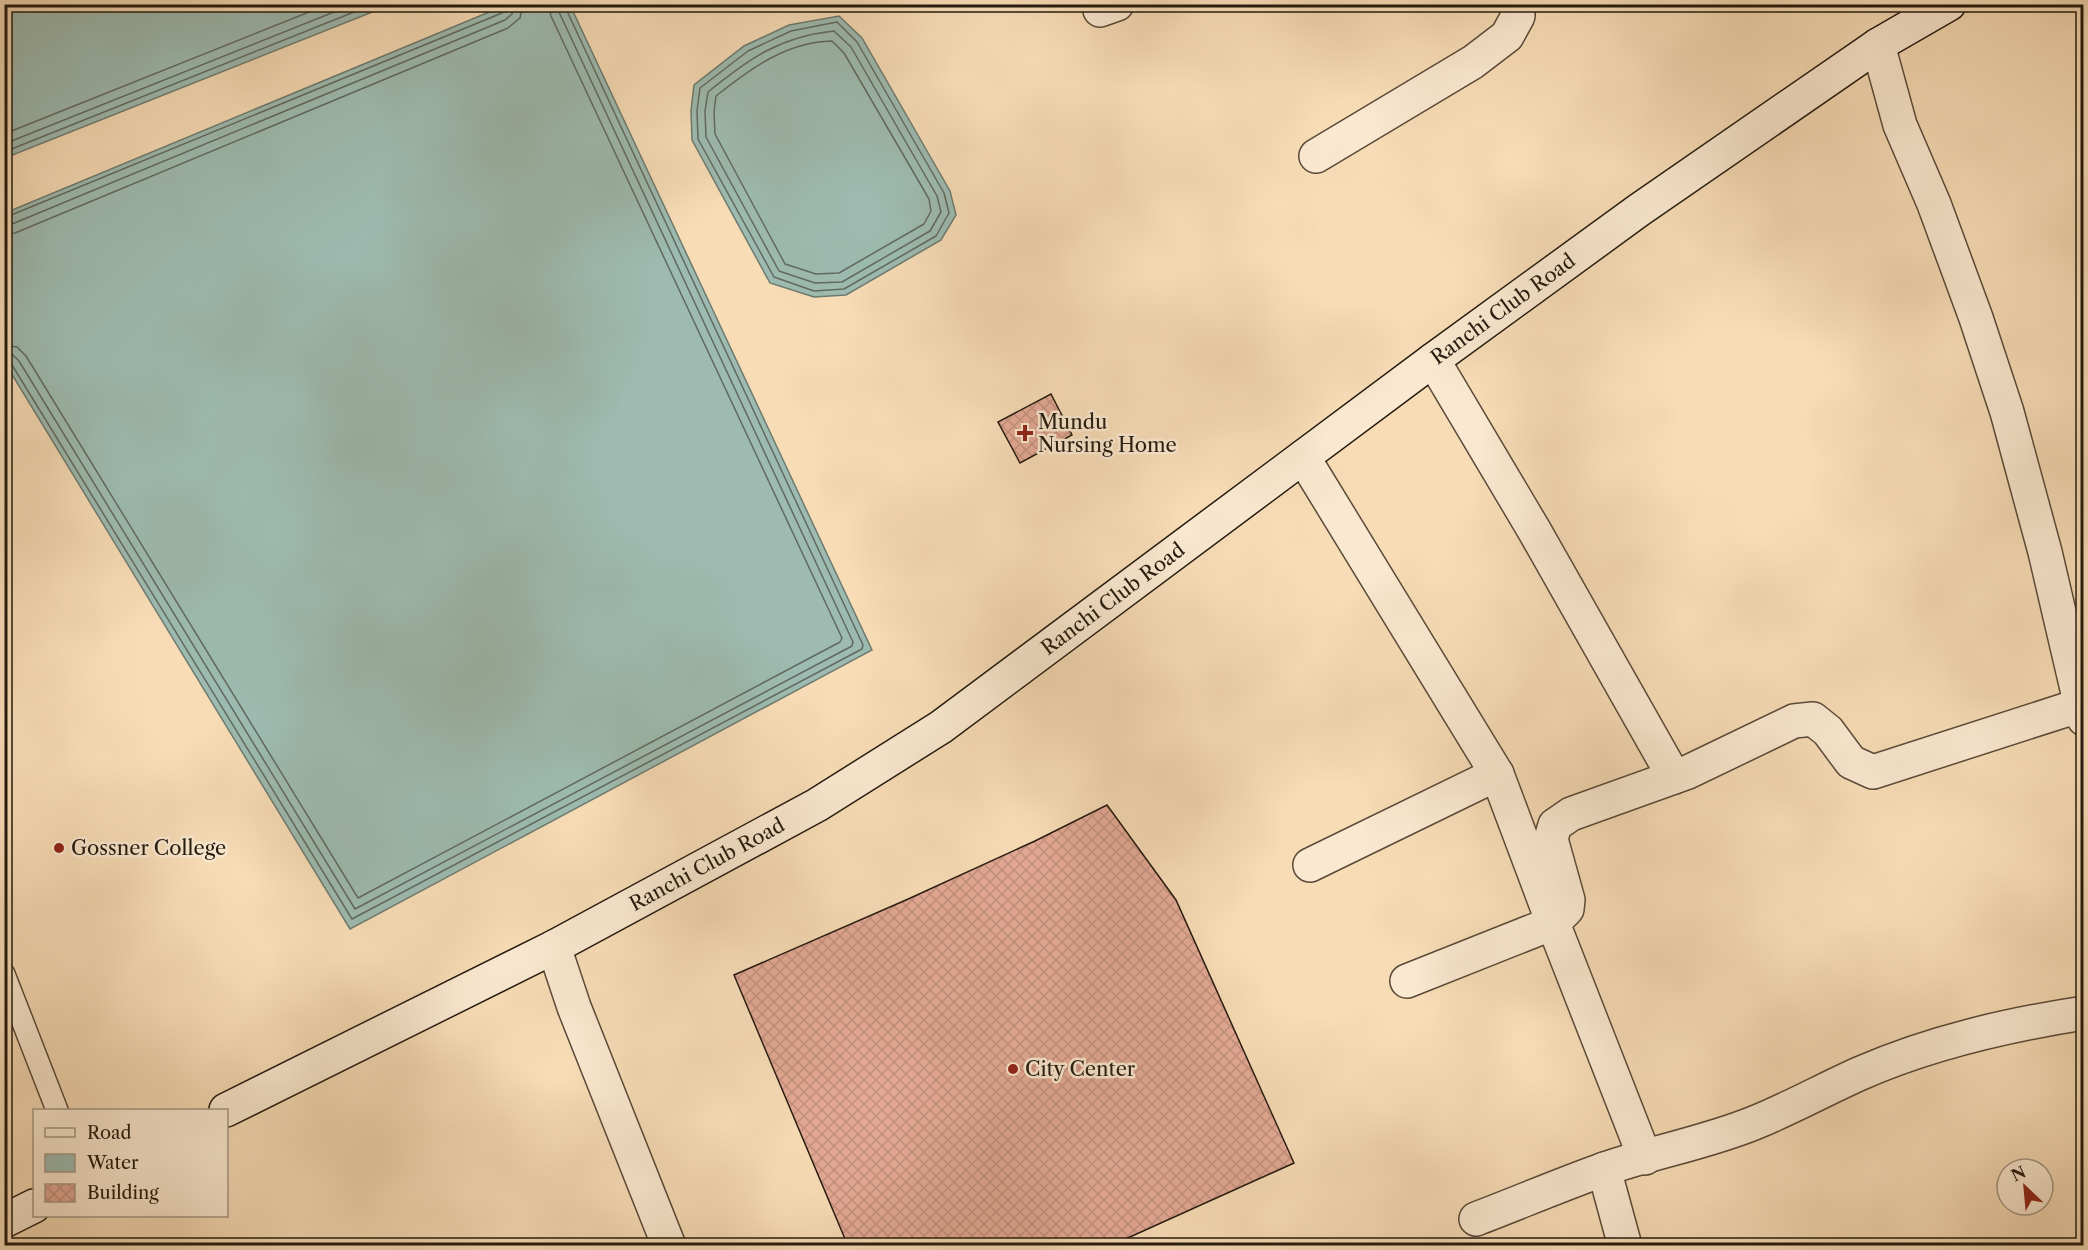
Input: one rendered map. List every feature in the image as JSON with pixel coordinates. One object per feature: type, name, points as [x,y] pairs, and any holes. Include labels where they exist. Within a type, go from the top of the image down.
[{"type":"street","points":[[1316,156],[1473,62],[1507,36],[1518,16],[1518,4]]},
{"type":"street","name":"Ranchi Club Road","points":[[228,1109],[554,947],[817,805],[941,727],[1433,360],[1640,210],[1878,45],[1949,4]]},
{"type":"street","points":[[1407,981],[1553,923],[1563,915],[1567,909],[1568,900],[1551,839],[1555,825],[1571,814],[1674,777],[1794,721],[1813,719],[1828,731],[1851,762],[1873,772],[2082,712],[2072,610],[2045,552],[2007,412],[1976,318],[1934,204],[1899,125],[1878,45]]},
{"type":"street","points":[[1433,360],[1534,530],[1674,777]]},
{"type":"street","points":[[1303,457],[1497,774],[1645,1158]]},
{"type":"street","points":[[1310,865],[1497,774]]},
{"type":"street","points":[[554,947],[574,1007],[669,1245]]},
{"type":"street","points":[[1476,1219],[1604,1169],[1753,1124],[1862,1073],[1924,1050],[1972,1034],[2084,1013]]},
{"type":"street","points":[[1604,1169],[1625,1245]]},
{"type":"street","points":[[4,1221],[33,1206]]},
{"type":"lane","points":[[4,974],[57,1109]]},
{"type":"water","points":[[5,4],[390,4],[390,5],[5,158]]},
{"type":"water","points":[[506,5],[570,5],[872,650],[350,929],[5,363],[5,213]]},
{"type":"water","points":[[839,16],[862,38],[950,191],[956,215],[941,240],[846,295],[814,297],[770,283],[692,140],[691,111],[694,85],[744,46],[789,25]]},
{"type":"building","points":[[1051,394],[1072,435],[1020,463],[998,422]]},
{"type":"building","name":"City Center","points":[[1107,805],[1176,900],[1294,1163],[1110,1246],[848,1246],[734,975],[906,900]]},
{"type":"place","name":"Mundu Nursing Home","points":[[1025,433]]},
{"type":"place","name":"Gossner College","points":[[59,848]]},
{"type":"place","name":"City Center","points":[[1013,1069]]}]
